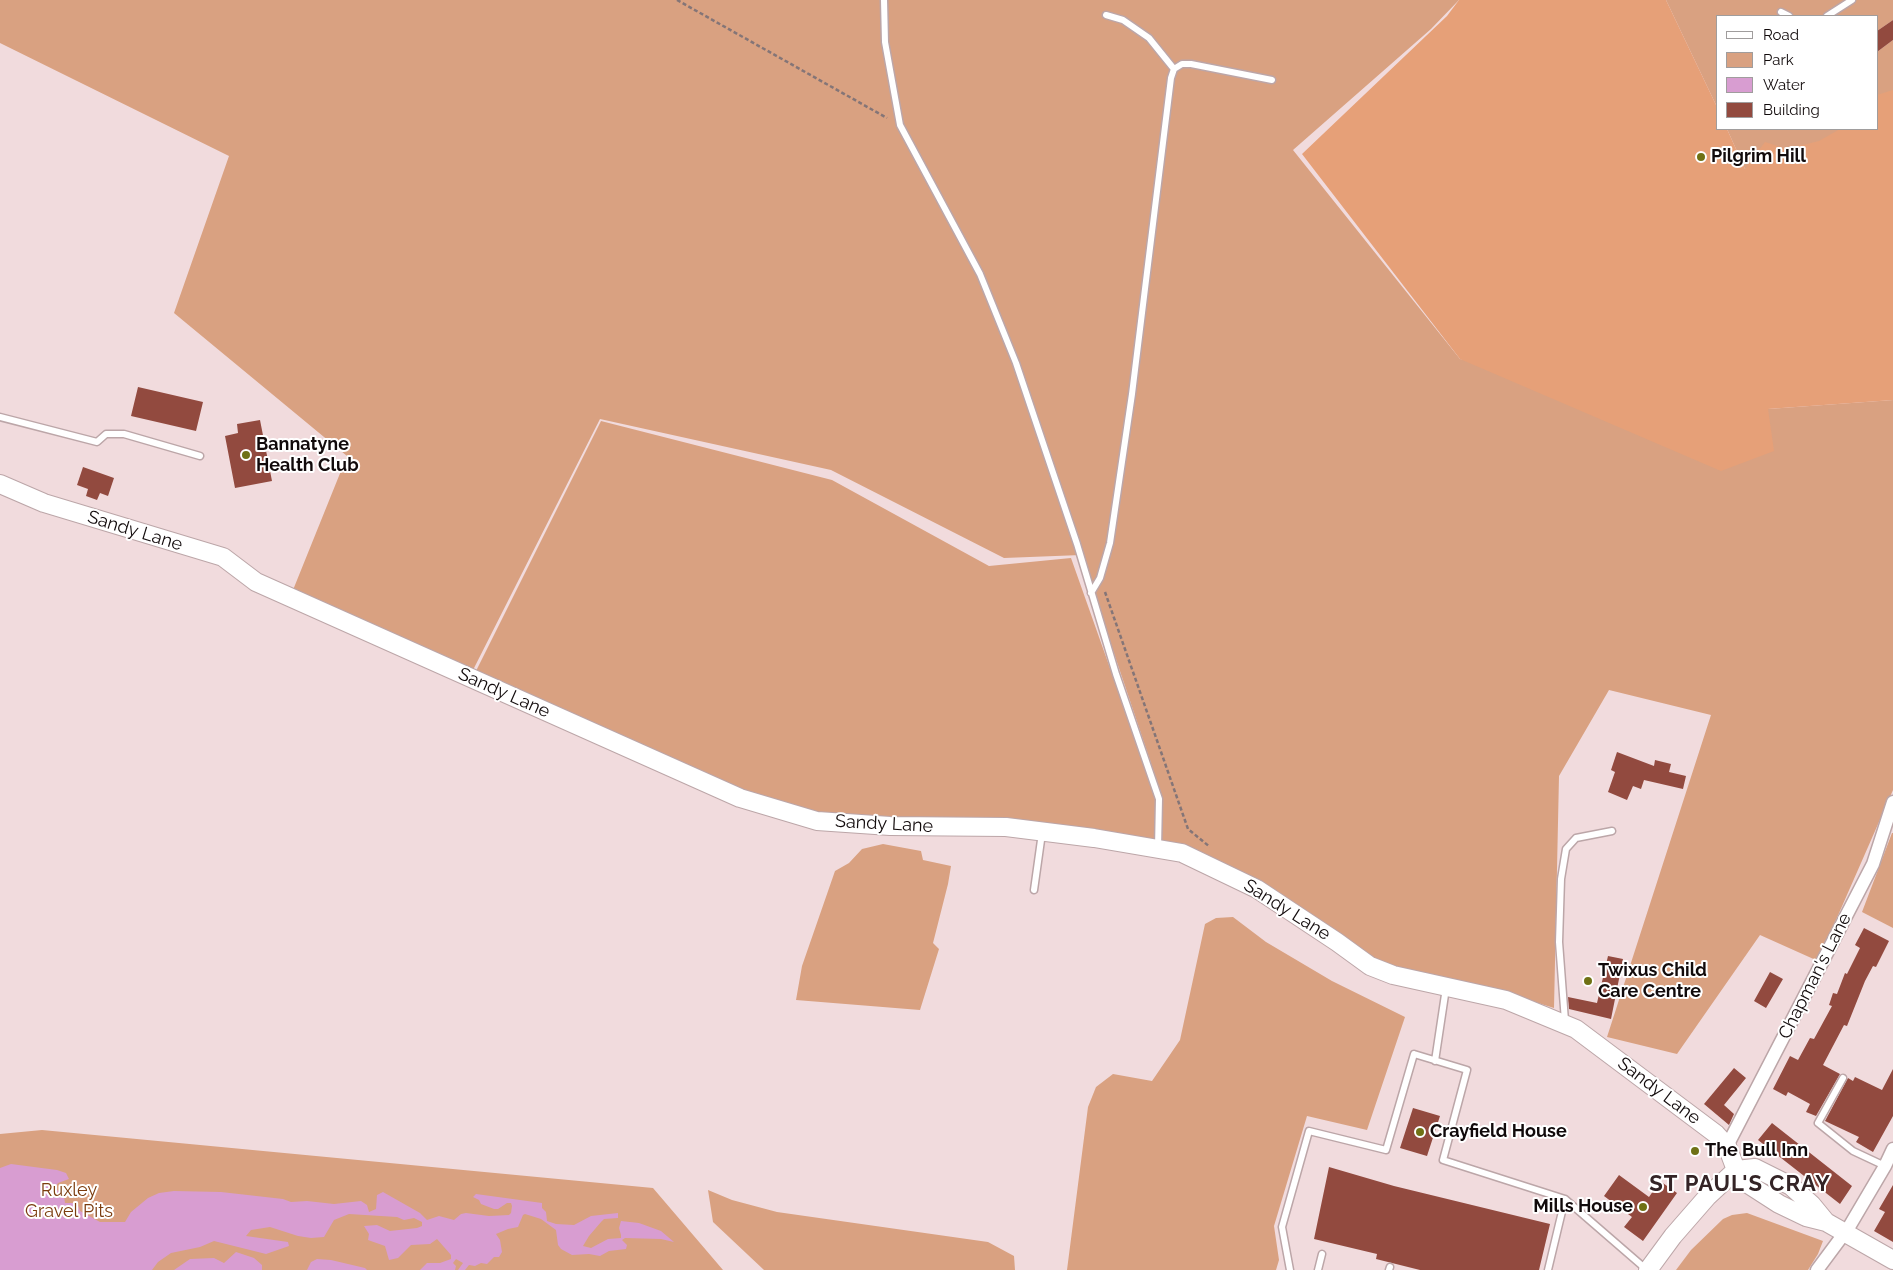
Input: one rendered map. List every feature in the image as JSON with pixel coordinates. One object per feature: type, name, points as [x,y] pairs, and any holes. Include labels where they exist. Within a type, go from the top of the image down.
[{"type":"street","name":"Sandy Lane","points":[[0,484],[44,503],[223,557],[256,582],[740,798],[816,821],[890,826],[1006,827],[1094,838],[1182,853],[1257,889],[1370,966],[1393,975],[1506,1000],[1576,1029],[1716,1134],[1727,1146],[1736,1170]]},
{"type":"street","name":"Chapman's Lane","points":[[1727,1146],[1872,864],[1893,802]]},
{"type":"street","points":[[1817,1270],[1845,1233],[1893,1149]]},
{"type":"street","points":[[1648,1270],[1684,1223],[1707,1197],[1736,1170],[1755,1168],[1791,1186],[1826,1222],[1893,1260]]},
{"type":"lane","points":[[884,0],[885,42],[900,124],[980,274],[1016,363],[1092,593],[1116,674],[1159,798],[1158,849]]},
{"type":"lane","points":[[1829,15],[1852,0]]},
{"type":"lane","points":[[1781,12],[1787,15]]},
{"type":"lane","points":[[1106,15],[1123,20],[1149,38],[1174,69]]},
{"type":"lane","points":[[1092,593],[1100,578],[1110,543],[1132,394],[1171,78],[1174,69],[1182,64],[1191,64],[1272,80]]},
{"type":"lane","points":[[0,416],[97,442],[106,434],[124,434],[200,456]]},
{"type":"lane","points":[[1565,1025],[1559,942],[1561,879],[1566,849],[1576,838],[1612,831]]},
{"type":"lane","points":[[1034,890],[1042,832]]},
{"type":"lane","points":[[1434,1060],[1446,988]]},
{"type":"lane","points":[[1290,1270],[1282,1227],[1309,1131],[1386,1150],[1414,1054],[1467,1070],[1443,1160],[1565,1199],[1648,1270]]},
{"type":"lane","points":[[1843,1078],[1818,1123],[1853,1152],[1885,1166]]},
{"type":"lane","points":[[1548,1270],[1565,1199]]},
{"type":"lane","points":[[1318,1270],[1322,1254]]},
{"type":"path","points":[[677,0],[900,124]]},
{"type":"path","points":[[1100,578],[1188,829],[1216,852]]},
{"type":"green space","points":[[0,0],[1459,0],[1431,29],[1293,150],[1460,359],[1768,409],[1893,400],[1893,790],[1818,961],[1760,935],[1677,1054],[1607,1037],[1711,715],[1609,690],[1559,776],[1554,1008],[1506,993],[1393,974],[1162,844],[1162,796],[1081,555],[1004,558],[831,470],[600,419],[471,674],[293,590],[347,456],[174,313],[229,156],[0,43]]},
{"type":"green space","points":[[1666,0],[1893,0],[1893,20],[1878,30],[1878,15],[1716,15],[1716,105]]},
{"type":"green space","points":[[1893,40],[1893,125],[1878,129],[1878,51]]},
{"type":"green space","points":[[1727,130],[1876,130],[1745,169]]},
{"type":"green space","points":[[601,421],[832,480],[989,566],[1071,558],[1156,798],[1154,844],[817,819],[740,796],[473,677]]},
{"type":"green space","points":[[1893,833],[1893,928],[1862,912]]},
{"type":"green space","points":[[883,844],[921,851],[923,860],[951,866],[933,943],[939,949],[920,1010],[796,1000],[802,966],[835,871],[849,863],[862,849]]},
{"type":"green space","points":[[1233,917],[1266,942],[1332,981],[1405,1017],[1367,1130],[1307,1116],[1274,1226],[1279,1260],[1276,1270],[1067,1270],[1088,1107],[1096,1087],[1113,1074],[1152,1081],[1180,1040],[1205,924],[1216,918]]},
{"type":"green space","name":"Ruxley Gravel Pits","points":[[42,1130],[653,1188],[723,1270],[0,1270],[0,1134]]},
{"type":"green space","points":[[708,1190],[732,1200],[777,1212],[988,1242],[1014,1256],[1015,1270],[764,1270],[713,1222]]},
{"type":"green space","points":[[1747,1213],[1823,1241],[1818,1254],[1808,1270],[1676,1270],[1691,1250],[1723,1219],[1732,1215]]},
{"type":"shaded area","points":[[1459,0],[1666,0],[1716,105],[1716,130],[1727,130],[1745,169],[1765,142],[1787,149],[1819,141],[1838,130],[1878,130],[1878,95],[1893,90],[1893,400],[1768,409],[1774,451],[1721,471],[1460,359],[1302,154],[1447,16]]},
{"type":"water","points":[[11,1164],[57,1170],[66,1173],[69,1179],[58,1183],[56,1186],[56,1189],[64,1196],[65,1203],[77,1203],[80,1211],[100,1222],[125,1222],[131,1212],[148,1198],[159,1193],[174,1191],[221,1192],[283,1199],[291,1202],[307,1201],[334,1204],[361,1201],[367,1205],[369,1212],[376,1209],[377,1195],[383,1192],[420,1213],[427,1220],[439,1216],[454,1220],[461,1214],[466,1213],[489,1216],[509,1215],[511,1213],[511,1203],[494,1209],[481,1204],[479,1200],[473,1197],[476,1194],[542,1203],[547,1221],[556,1224],[574,1225],[591,1216],[618,1213],[618,1218],[604,1219],[589,1236],[583,1246],[591,1248],[608,1239],[621,1238],[619,1228],[621,1221],[639,1223],[661,1231],[674,1242],[661,1239],[625,1238],[622,1240],[627,1245],[626,1249],[609,1251],[600,1256],[589,1254],[572,1255],[561,1249],[558,1245],[556,1230],[541,1219],[525,1214],[518,1227],[496,1234],[500,1240],[502,1252],[499,1257],[494,1257],[487,1264],[469,1265],[465,1270],[458,1270],[463,1263],[456,1259],[453,1263],[456,1266],[455,1270],[420,1270],[427,1263],[440,1263],[451,1259],[451,1255],[437,1239],[430,1244],[411,1245],[398,1258],[389,1260],[385,1246],[368,1240],[369,1234],[364,1226],[377,1225],[390,1231],[417,1228],[422,1226],[422,1222],[414,1218],[404,1220],[397,1217],[349,1214],[334,1220],[324,1237],[298,1236],[270,1227],[251,1230],[246,1236],[288,1242],[289,1246],[266,1254],[214,1241],[200,1247],[171,1253],[158,1262],[152,1270],[0,1270],[0,1168]]},
{"type":"water","points":[[236,1252],[254,1258],[262,1265],[262,1270],[174,1270],[190,1259],[214,1258],[224,1263]]},
{"type":"water","points":[[317,1259],[331,1260],[367,1270],[307,1270],[311,1262]]},
{"type":"building","points":[[1893,20],[1893,40],[1878,51],[1878,30]]},
{"type":"building","points":[[138,387],[203,402],[196,431],[131,416]]},
{"type":"building","points":[[260,420],[272,481],[235,488],[225,436],[238,433],[237,424]]},
{"type":"building","points":[[83,467],[114,478],[108,496],[100,493],[97,500],[86,496],[88,489],[77,485]]},
{"type":"building","points":[[1617,752],[1654,766],[1655,760],[1671,764],[1669,772],[1686,776],[1683,789],[1644,780],[1641,789],[1633,786],[1627,800],[1608,792],[1615,772],[1611,770]]},
{"type":"building","points":[[1864,928],[1889,941],[1876,967],[1873,966],[1865,981],[1847,1026],[1844,1025],[1823,1065],[1840,1074],[1816,1116],[1806,1112],[1810,1104],[1788,1092],[1786,1096],[1773,1089],[1790,1056],[1798,1060],[1810,1038],[1814,1039],[1832,1006],[1829,1005],[1833,993],[1837,994],[1845,973],[1847,974],[1860,948],[1855,945]]},
{"type":"building","points":[[1608,956],[1623,959],[1611,1019],[1569,1009],[1568,997],[1597,1003]]},
{"type":"building","points":[[1770,972],[1783,979],[1766,1008],[1754,1001]]},
{"type":"building","points":[[1734,1068],[1746,1078],[1724,1105],[1734,1114],[1729,1125],[1704,1104]]},
{"type":"building","points":[[1893,1069],[1893,1116],[1873,1152],[1856,1142],[1859,1137],[1825,1121],[1848,1078],[1853,1081],[1855,1077],[1882,1090]]},
{"type":"building","name":"Crayfield House","points":[[1413,1108],[1440,1116],[1427,1156],[1400,1148]]},
{"type":"building","points":[[1772,1123],[1852,1186],[1840,1204],[1758,1140]]},
{"type":"building","points":[[1329,1167],[1394,1186],[1550,1224],[1539,1270],[1420,1270],[1376,1259],[1377,1254],[1314,1239]]},
{"type":"building","name":"Mills House","points":[[1619,1175],[1649,1197],[1660,1181],[1677,1193],[1643,1241],[1624,1227],[1632,1217],[1604,1196]]},
{"type":"building","points":[[1893,1185],[1893,1242],[1874,1231],[1885,1212],[1879,1209]]},
{"type":"place","name":"Pilgrim Hill","points":[[1701,157]]},
{"type":"place","name":"Bannatyne Health Club","points":[[246,455]]},
{"type":"place","name":"Twixus Child Care Centre","points":[[1588,981]]},
{"type":"place","name":"Crayfield House","points":[[1420,1132]]},
{"type":"place","name":"The Bull Inn","points":[[1695,1151]]},
{"type":"place","name":"Mills House","points":[[1643,1207]]},
{"type":"district","name":"ST PAUL'S CRAY","points":[[1740,1184]]}]
